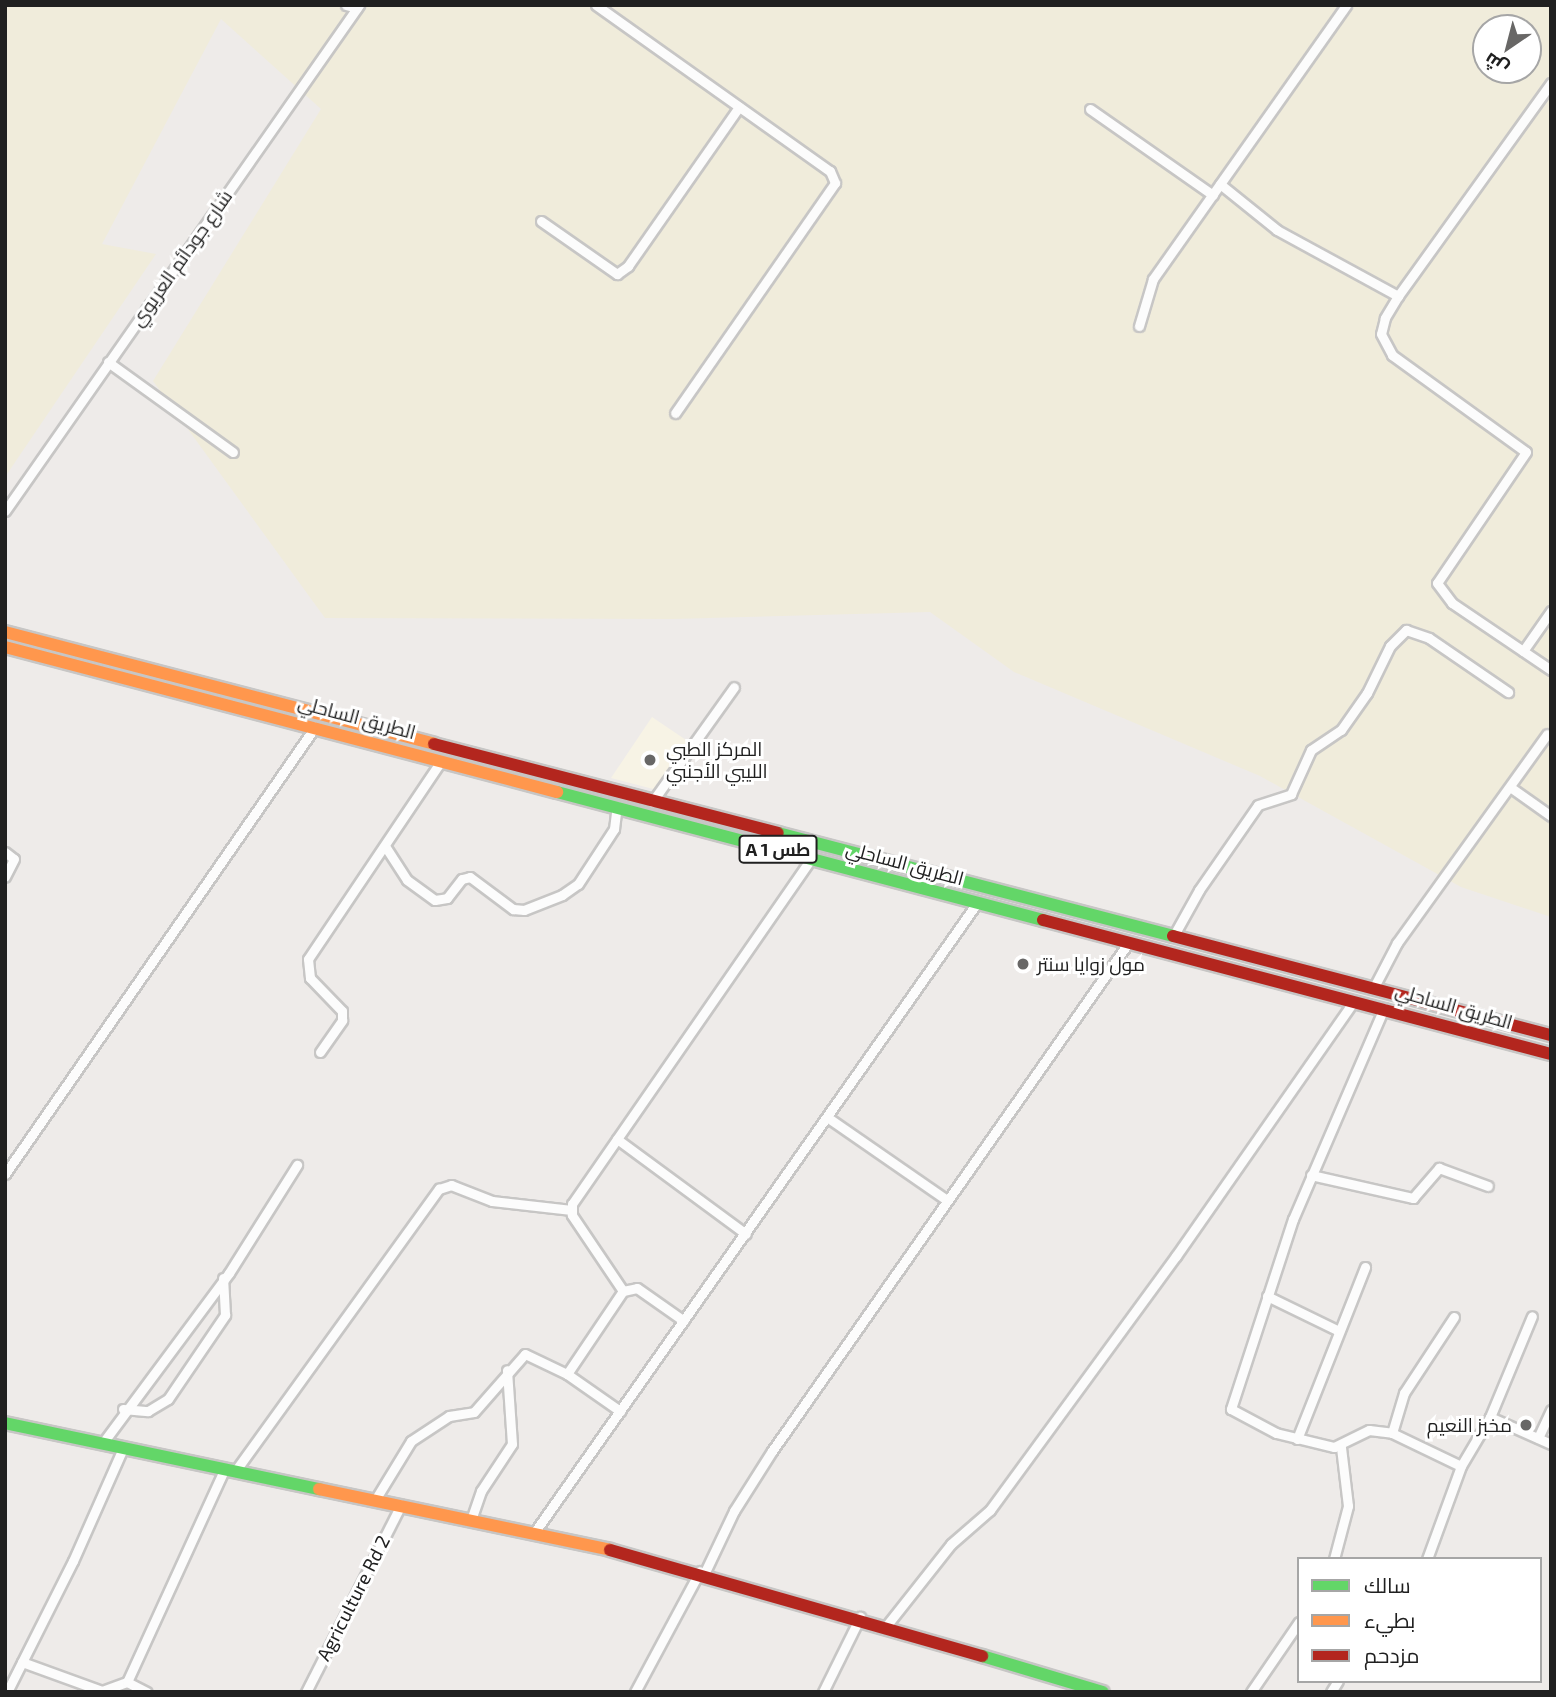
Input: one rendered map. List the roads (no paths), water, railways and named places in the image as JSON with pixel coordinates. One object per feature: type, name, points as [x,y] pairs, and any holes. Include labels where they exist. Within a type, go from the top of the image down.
[{"type":"main road","name":"الطريق الساحلي","points":[[5,632],[1551,1035]]},
{"type":"main road","name":"الطريق الساحلي","points":[[5,646],[442,759],[977,903],[1384,1006],[1551,1054]]},
{"type":"main road","points":[[5,1423],[534,1533],[703,1572],[1100,1691]]},
{"type":"street","points":[[346,5],[358,7]]},
{"type":"street","points":[[596,5],[830,171],[835,183],[675,413]]},
{"type":"street","points":[[1139,326],[1153,279],[1346,5]]},
{"type":"street","name":"شارع جودائم العريوي","points":[[5,511],[358,7]]},
{"type":"street","points":[[1551,83],[1398,296],[1382,327],[1387,349],[1526,452],[1437,583],[1452,603],[1551,670]]},
{"type":"street","points":[[541,221],[617,274],[628,266],[739,107]]},
{"type":"street","points":[[1090,109],[1213,195]]},
{"type":"street","points":[[1220,184],[1277,230],[1398,296]]},
{"type":"street","points":[[108,362],[233,452]]},
{"type":"street","points":[[1523,651],[1551,611]]},
{"type":"street","points":[[1174,935],[1199,890],[1258,805],[1291,794],[1311,750],[1341,730],[1367,693],[1390,646],[1405,630],[1429,638],[1508,692]]},
{"type":"street","points":[[652,802],[734,687]]},
{"type":"street","points":[[5,1174],[316,726]]},
{"type":"street","points":[[1374,987],[1397,943],[1547,734]]},
{"type":"street","points":[[320,1052],[342,1020],[342,1012],[310,978],[308,959],[442,759]]},
{"type":"street","points":[[1510,787],[1551,816]]},
{"type":"street","points":[[385,846],[407,880],[435,900],[447,898],[462,879],[470,877],[513,909],[524,910],[562,895],[578,884],[614,829],[617,806]]},
{"type":"street","points":[[5,852],[14,859],[5,877]]},
{"type":"street","points":[[571,1209],[812,858]]},
{"type":"street","points":[[534,1533],[977,903]]},
{"type":"street","points":[[635,1692],[734,1511],[772,1451],[1130,940]]},
{"type":"street","points":[[887,1625],[951,1544],[990,1510],[1183,1246],[1355,999]]},
{"type":"street","points":[[1384,1006],[1311,1175],[1267,1296],[1231,1409],[1297,1439],[1341,1447],[1369,1430],[1392,1433],[1461,1466]]},
{"type":"street","points":[[827,1117],[947,1200]]},
{"type":"street","points":[[617,1139],[746,1234]]},
{"type":"street","points":[[102,1444],[123,1409],[223,1278],[297,1165]]},
{"type":"street","points":[[1311,1175],[1410,1198],[1420,1195],[1439,1168],[1488,1186]]},
{"type":"street","points":[[22,1662],[93,1690],[115,1689],[127,1682],[230,1469],[439,1189],[451,1185],[477,1198],[527,1208],[571,1209]]},
{"type":"street","points":[[571,1209],[622,1290]]},
{"type":"street","points":[[1297,1439],[1365,1267]]},
{"type":"street","points":[[123,1409],[148,1411],[168,1399],[225,1315],[223,1278]]},
{"type":"street","points":[[567,1374],[622,1290],[637,1288],[684,1321]]},
{"type":"street","points":[[1267,1296],[1339,1331]]},
{"type":"street","points":[[1428,1557],[1461,1466],[1490,1417],[1532,1316]]},
{"type":"street","points":[[1392,1433],[1409,1385],[1454,1317]]},
{"type":"street","points":[[375,1500],[411,1441],[449,1416],[474,1412],[507,1370],[525,1354],[534,1354],[620,1410]]},
{"type":"street","points":[[471,1520],[481,1492],[512,1444],[507,1370]]},
{"type":"street","points":[[1538,1438],[1551,1410]]},
{"type":"street","points":[[1490,1417],[1551,1444]]},
{"type":"street","points":[[1335,1557],[1348,1506],[1341,1447]]},
{"type":"street","points":[[7,1692],[123,1448]]},
{"type":"street","name":"Agriculture Rd 2","points":[[306,1692],[401,1505]]},
{"type":"street","points":[[823,1692],[860,1617]]},
{"type":"street","points":[[1251,1692],[1297,1625]]},
{"type":"street","points":[[127,1682],[147,1692]]},
{"type":"place","name":"المركز الطبي الليبي الأجنبي","points":[[650,760]]},
{"type":"place","name":"مول زوايا سنتر","points":[[1023,964]]},
{"type":"place","name":"مخبز النعيم","points":[[1526,1425]]}]
